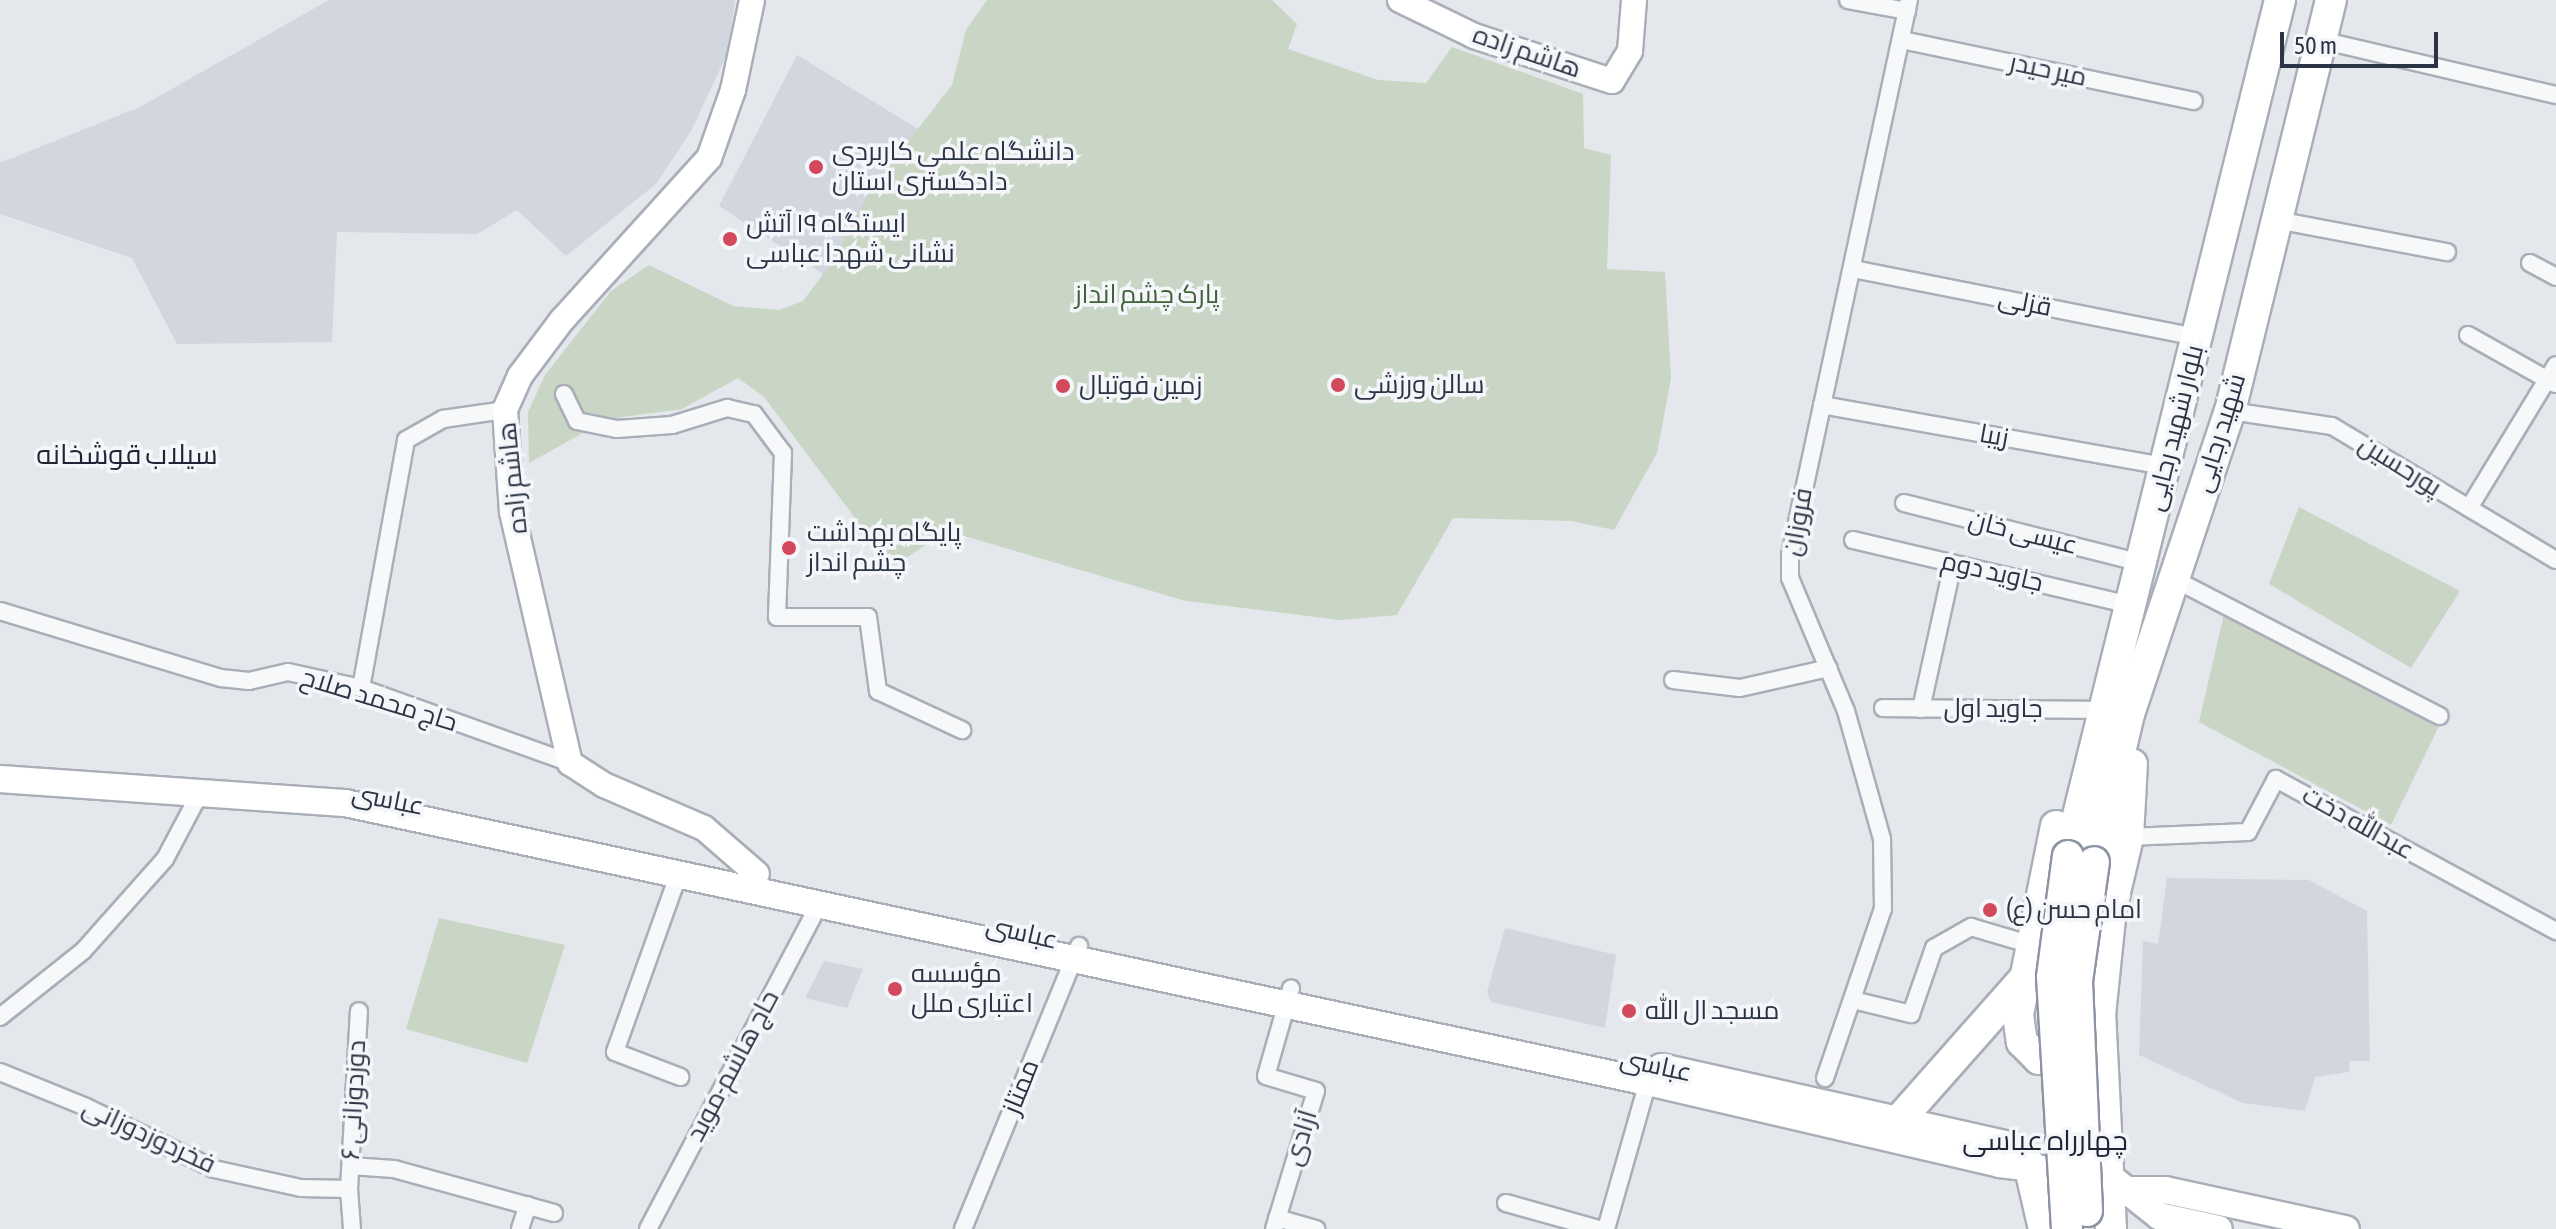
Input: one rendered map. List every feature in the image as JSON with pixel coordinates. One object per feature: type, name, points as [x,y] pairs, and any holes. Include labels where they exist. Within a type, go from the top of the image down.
[{"type":"highway","name":"بلوار شهید رجایی","points":[[2081,859],[2116,712],[2131,605],[2280,0]]},
{"type":"highway","name":"شهید رجایی","points":[[2116,712],[2172,578],[2230,411],[2331,0]]},
{"type":"highway","points":[[2111,1229],[2121,1184],[2100,1050],[2111,909],[2128,837],[2133,781],[2116,712]]},
{"type":"highway","points":[[2100,1050],[2086,1060],[2039,1059],[2022,1042],[2018,1015],[2032,960],[2063,793],[2116,712]]},
{"type":"highway","points":[[2067,1229],[2052,977],[2081,859]]},
{"type":"highway","points":[[2081,859],[2077,981],[2088,1229]]},
{"type":"highway","points":[[1901,1118],[2032,960]]},
{"type":"highway","points":[[2029,1164],[2044,1229]]},
{"type":"main road","name":"عباسى","points":[[0,767],[348,791],[757,874],[1076,952]]},
{"type":"main road","name":"عباسى","points":[[0,779],[345,803],[820,903],[1901,1118],[2010,1145],[2029,1164]]},
{"type":"main road","name":"عباسى","points":[[1289,996],[1878,1138],[1999,1164],[2029,1164],[2165,1190],[2346,1229]]},
{"type":"main road","points":[[2121,1184],[2159,1216],[2219,1229]]},
{"type":"street","name":"هاشم زاده","points":[[570,763],[512,512],[505,410],[520,376],[562,320],[709,158],[736,79],[752,0]]},
{"type":"street","name":"هاشم زاده","points":[[1400,0],[1474,36],[1612,81],[1630,51],[1634,0]]},
{"type":"street","points":[[1848,0],[1908,6]]},
{"type":"street","name":"فروزان","points":[[1825,1078],[1883,909],[1882,839],[1829,668],[1790,578],[1790,555],[1908,6]]},
{"type":"street","name":"میر حیدر","points":[[1902,40],[2194,101]]},
{"type":"street","points":[[2321,40],[2556,95]]},
{"type":"street","points":[[2277,220],[2447,252]]},
{"type":"street","points":[[2530,263],[2556,277]]},
{"type":"street","name":"قزلی","points":[[1853,269],[2197,337]]},
{"type":"street","points":[[2468,335],[2553,376],[2469,508]]},
{"type":"street","points":[[564,394],[577,421],[617,429],[672,425],[727,408],[754,414],[783,453],[777,617],[868,617],[878,691],[962,730]]},
{"type":"street","name":"زیبا","points":[[1822,405],[2165,466]]},
{"type":"street","points":[[361,688],[406,440],[443,419],[505,410]]},
{"type":"street","name":"پورحسین","points":[[2230,411],[2332,426],[2556,560]]},
{"type":"street","name":"عیسی خان","points":[[1904,503],[2141,563]]},
{"type":"street","name":"جاوید دوم","points":[[1853,540],[2131,605]]},
{"type":"street","points":[[1921,709],[1953,563]]},
{"type":"street","points":[[2172,578],[2439,716]]},
{"type":"street","name":"حاج محمد صلاح","points":[[0,611],[221,678],[249,681],[288,672],[361,688],[570,763]]},
{"type":"street","points":[[1673,680],[1740,688],[1829,668]]},
{"type":"street","name":"جاوید اول","points":[[1883,708],[2116,712]]},
{"type":"street","points":[[570,763],[604,785],[704,828],[757,874]]},
{"type":"street","name":"عبدالله دخت","points":[[2128,837],[2248,832],[2276,779],[2556,931]]},
{"type":"street","points":[[0,1017],[83,951],[165,859],[200,793]]},
{"type":"street","points":[[679,873],[615,1052],[680,1077]]},
{"type":"street","name":"حاج هاشم-موید","points":[[648,1229],[820,903]]},
{"type":"street","points":[[1853,1000],[1911,1014],[1934,948],[1971,927],[2032,960]]},
{"type":"street","name":"ممتاز","points":[[963,1229],[1076,952]]},
{"type":"street","name":"آزادی","points":[[1276,1224],[1316,1091],[1266,1076],[1289,996]]},
{"type":"street","name":"دوزدوزانی ۶","points":[[352,1229],[349,1189],[359,1011]]},
{"type":"street","name":"فخردوزدوزانی","points":[[0,1072],[86,1107],[214,1169],[301,1188],[349,1189]]},
{"type":"street","points":[[1606,1229],[1648,1082]]},
{"type":"street","points":[[351,1166],[394,1169],[554,1213]]},
{"type":"street","points":[[1506,1203],[1599,1229]]},
{"type":"street","points":[[520,1229],[528,1205]]},
{"type":"street","points":[[1276,1224],[1316,1229]]},
{"type":"shaded area","points":[[329,0],[735,0],[728,52],[691,131],[656,184],[566,256],[517,210],[477,234],[337,232],[332,342],[177,344],[132,258],[0,214],[0,163],[140,107]]},
{"type":"shaded area","name":"دانشگاه علمی کاربردی دادگستری استان","points":[[797,55],[918,129],[823,274],[719,206]]},
{"type":"shaded area","points":[[2167,878],[2309,880],[2367,911],[2370,1061],[2350,1061],[2349,1072],[2315,1077],[2305,1111],[2243,1103],[2139,1055],[2143,941],[2158,944]]},
{"type":"shaded area","points":[[1505,928],[1616,955],[1605,1028],[1491,1002],[1487,992]]},
{"type":"shaded area","points":[[824,961],[863,969],[847,1008],[805,998]]},
{"type":"green space","name":"پارک چشم انداز","points":[[987,0],[1272,0],[1297,24],[1288,49],[1378,80],[1426,83],[1452,47],[1583,94],[1584,148],[1611,155],[1607,269],[1665,272],[1671,378],[1657,453],[1614,530],[1571,521],[1453,518],[1397,615],[1340,620],[1186,601],[947,531],[892,567],[764,397],[738,378],[682,409],[608,419],[529,463],[528,412],[545,375],[611,291],[649,265],[733,306],[779,310],[803,301],[832,262],[871,189],[952,85],[966,30]]},
{"type":"green space","points":[[2299,507],[2460,591],[2411,668],[2269,584]]},
{"type":"green space","points":[[2224,614],[2439,726],[2391,825],[2199,722]]},
{"type":"green space","points":[[439,918],[565,945],[527,1063],[406,1029]]},
{"type":"place","name":"دانشگاه علمی کاربردی دادگستری استان","points":[[816,167]]},
{"type":"place","name":"ایستگاه ۱۹ آتش نشانی شهدا عباسی","points":[[730,239]]},
{"type":"place","name":"سالن ورزشی","points":[[1338,385]]},
{"type":"place","name":"زمین فوتبال","points":[[1063,386]]},
{"type":"place","name":"پایگاه بهداشت چشم انداز","points":[[789,548]]},
{"type":"place","name":"امام حسن (ع)","points":[[1990,910]]},
{"type":"place","name":"مؤسسه اعتباری ملل","points":[[895,989]]},
{"type":"place","name":"مسجد ال الله","points":[[1629,1011]]},
{"type":"district","name":"سیلاب قوشخانه","points":[[127,454]]},
{"type":"district","name":"چهارراه عباسی","points":[[2045,1140]]}]
